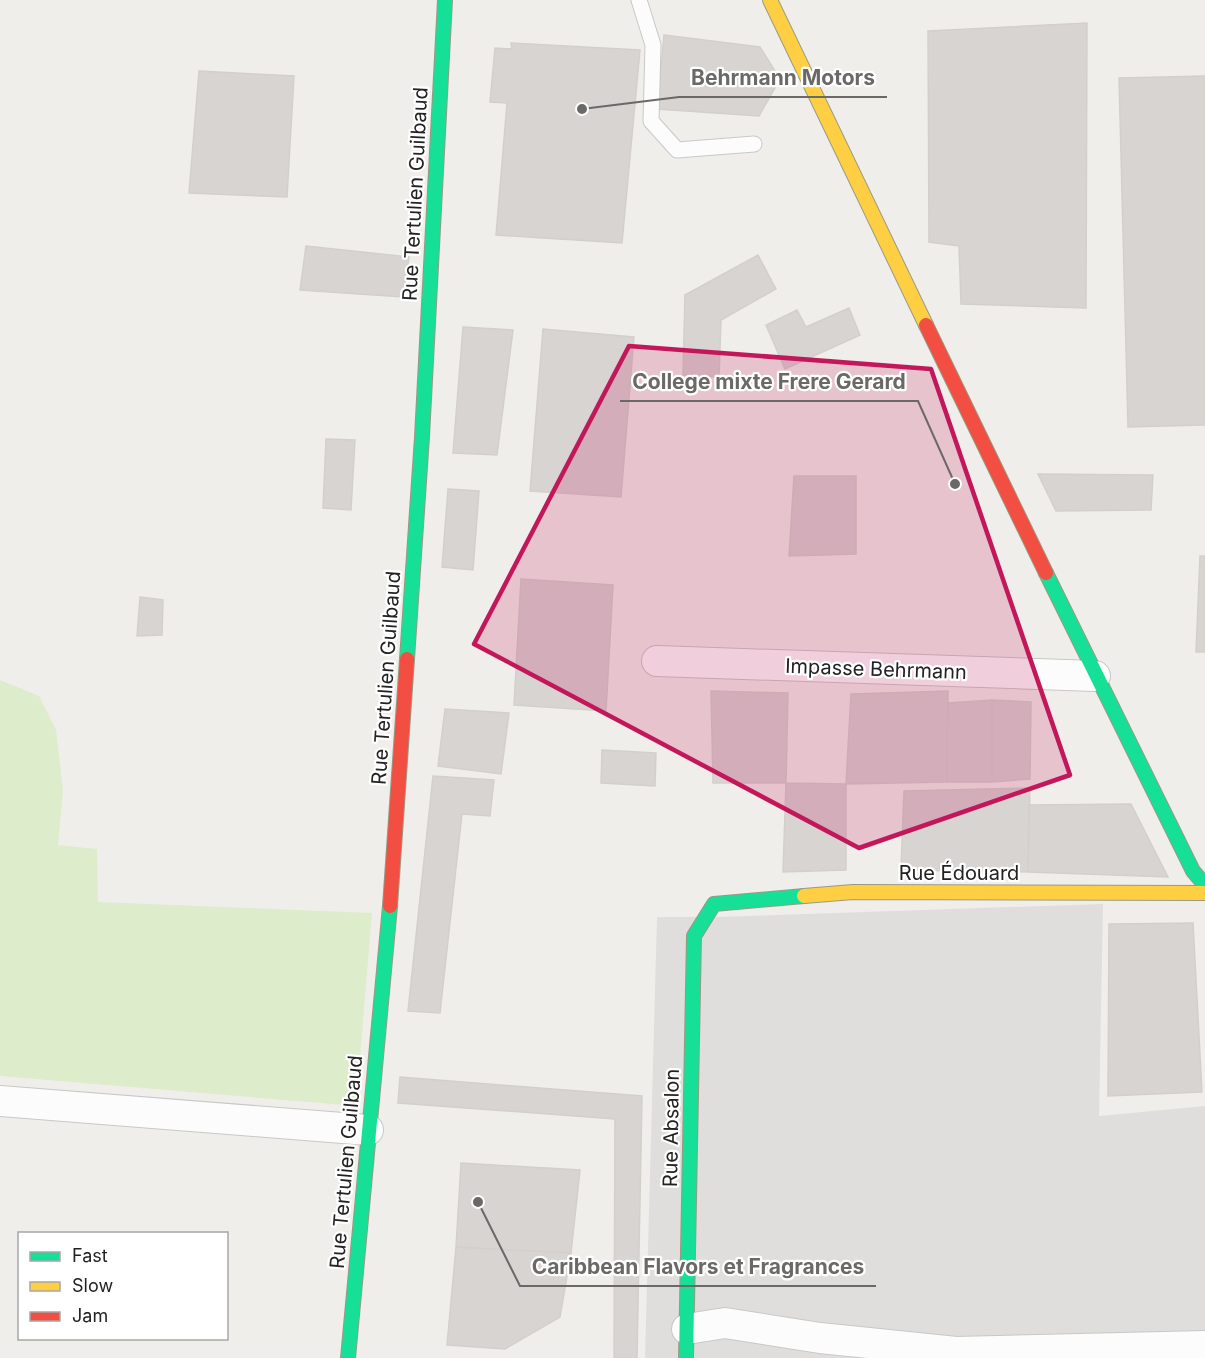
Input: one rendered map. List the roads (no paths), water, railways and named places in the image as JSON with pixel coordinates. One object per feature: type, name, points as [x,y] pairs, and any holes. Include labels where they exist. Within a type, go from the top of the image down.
[{"type":"street","name":"Rue Tertulien Guilbaud","points":[[348,1358],[391,893],[421,460],[445,0]]},
{"type":"street","points":[[770,0],[1095,676],[1193,871],[1205,885]]},
{"type":"street","name":"Impasse Behrmann","points":[[657,661],[1095,676]]},
{"type":"street","name":"Rue Édouard","points":[[714,904],[853,892],[1205,893]]},
{"type":"street","name":"Rue Absalon","points":[[687,1343],[694,936],[714,904]]},
{"type":"street","points":[[0,1101],[368,1130]]},
{"type":"street","points":[[687,1343],[725,1323],[820,1338],[956,1352],[1205,1346]]},
{"type":"lane","points":[[639,0],[653,45],[651,121],[677,150],[754,144]]},
{"type":"place","name":"Behrmann Motors","points":[[582,109]]},
{"type":"place","name":"College mixte Frere Gerard","points":[[955,484]]},
{"type":"place","name":"Caribbean Flavors et Fragrances","points":[[478,1202]]}]
